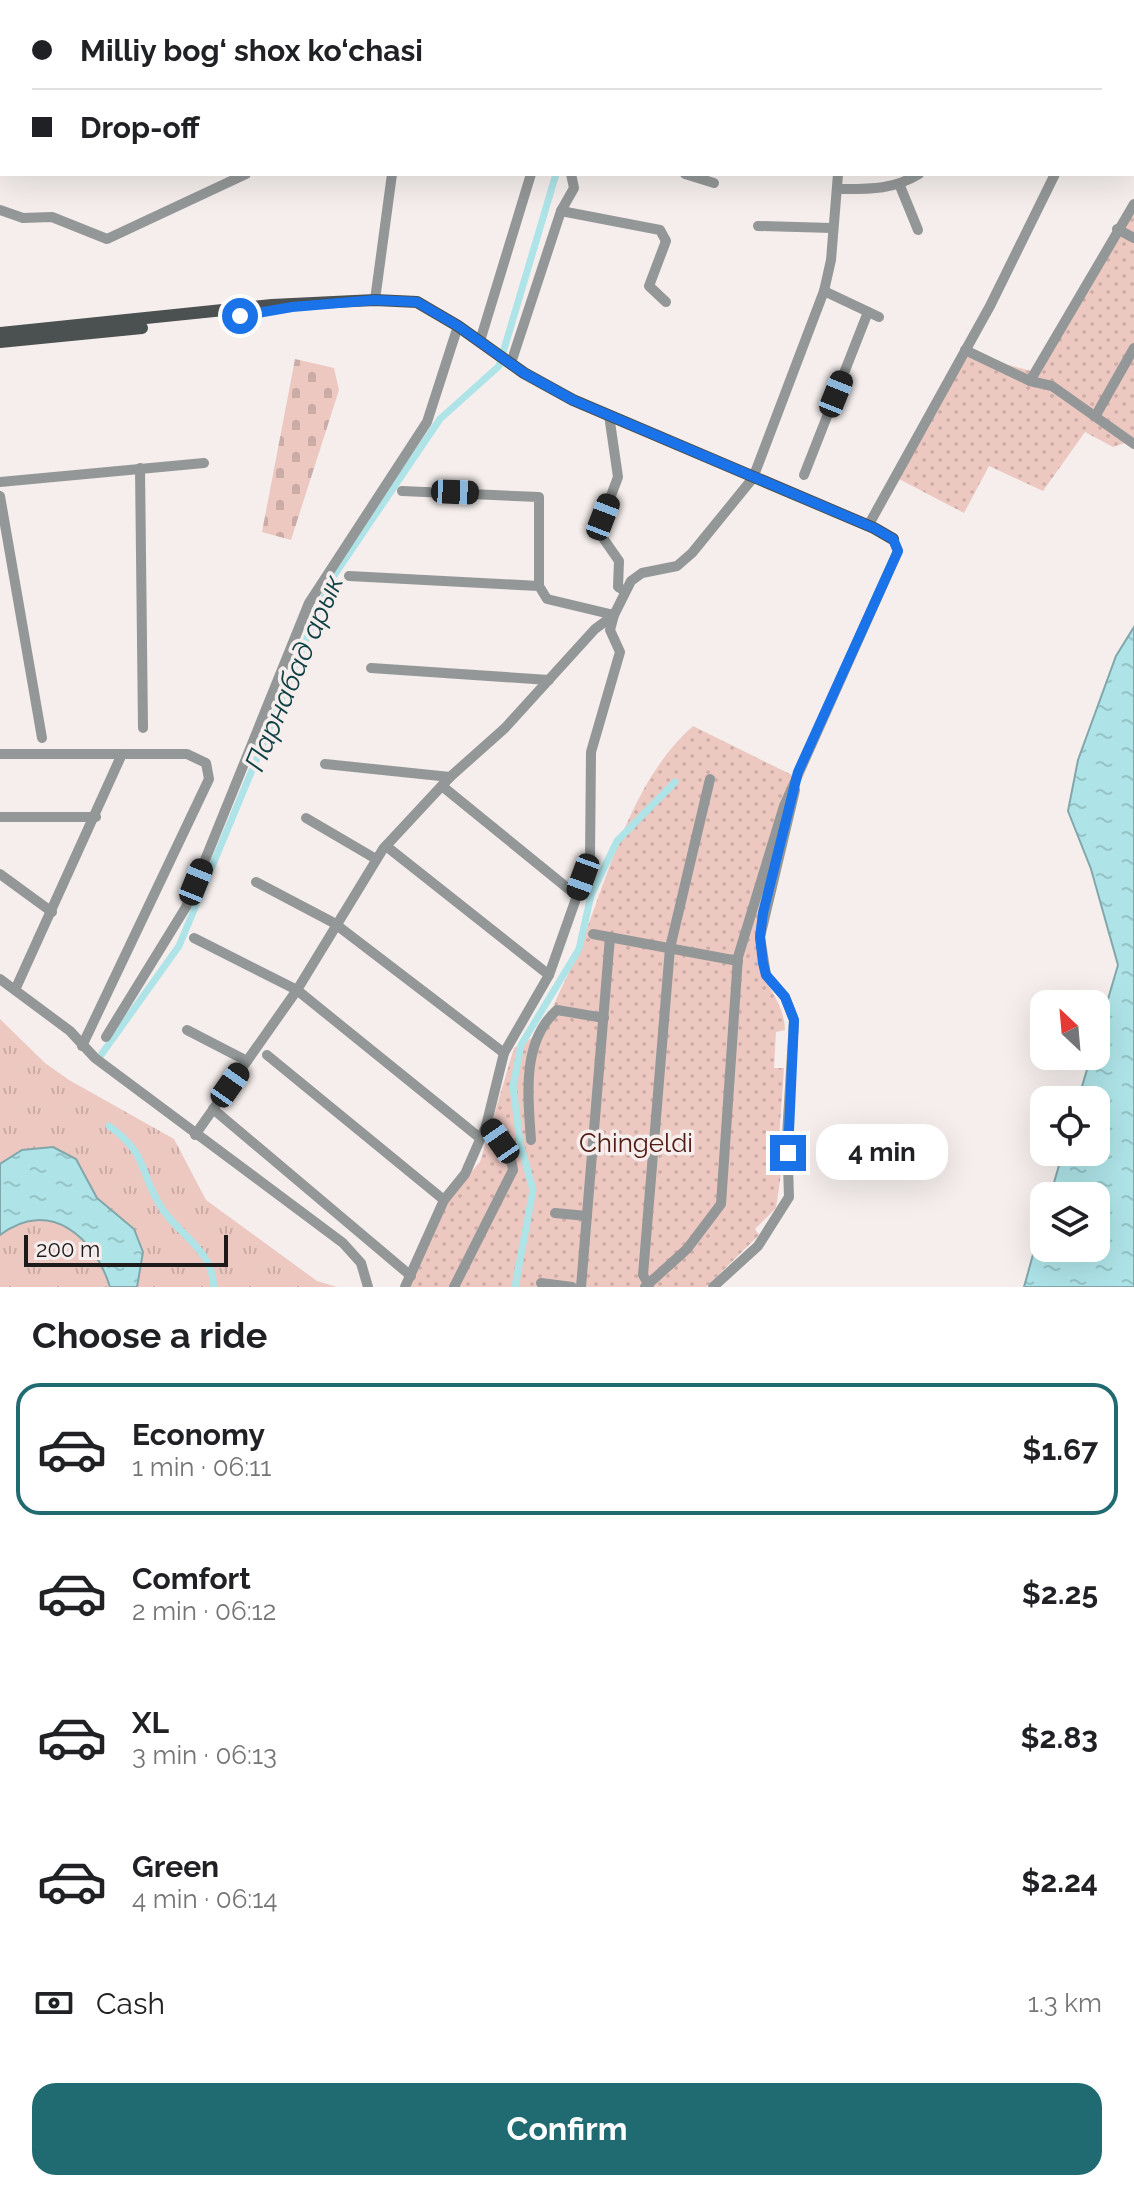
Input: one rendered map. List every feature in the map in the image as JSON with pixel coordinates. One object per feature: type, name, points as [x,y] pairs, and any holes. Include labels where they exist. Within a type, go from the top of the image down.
[{"type":"main road","points":[[0,342],[272,305],[292,307],[380,300],[417,302],[573,400],[893,539]]},
{"type":"main road","points":[[0,333],[57,332]]},
{"type":"street","points":[[0,210],[23,218],[52,217],[107,239],[242,176]]},
{"type":"street","points":[[380,300],[392,176]]},
{"type":"street","points":[[480,341],[530,176]]},
{"type":"street","points":[[511,363],[561,211],[574,188],[571,176]]},
{"type":"street","points":[[691,176],[714,183]]},
{"type":"street","points":[[213,1109],[408,1282],[444,1200],[465,1174],[486,1126],[504,1053],[549,975],[590,859],[591,752],[620,652],[610,630],[614,615],[636,576],[677,566],[692,553],[753,478],[824,291],[831,260],[838,176]]},
{"type":"street","points":[[839,189],[900,186],[916,176]]},
{"type":"street","points":[[868,526],[965,350],[1054,176]]},
{"type":"street","points":[[900,186],[918,230]]},
{"type":"street","points":[[1030,381],[1134,204]]},
{"type":"street","points":[[561,211],[660,230],[666,241],[649,286],[666,302]]},
{"type":"street","points":[[758,226],[832,228]]},
{"type":"street","points":[[1117,229],[1134,238]]},
{"type":"street","points":[[804,475],[874,315],[824,291]]},
{"type":"street","points":[[106,1037],[186,907],[309,603],[427,422],[458,326]]},
{"type":"street","points":[[1096,415],[1134,348]]},
{"type":"street","points":[[965,350],[1030,381],[1052,386],[1134,444]]},
{"type":"street","points":[[609,415],[618,477],[603,517],[603,538],[619,561],[618,587],[625,591]]},
{"type":"street","points":[[0,482],[204,463]]},
{"type":"street","points":[[140,468],[143,728]]},
{"type":"street","points":[[402,491],[539,497],[539,586],[547,599],[614,615]]},
{"type":"street","points":[[0,496],[3,528],[42,738]]},
{"type":"street","points":[[710,779],[670,948],[643,1275],[647,1286],[687,1249],[721,1204],[738,961],[784,806],[898,551],[893,539]]},
{"type":"street","points":[[349,576],[539,586]]},
{"type":"street","points":[[195,1135],[297,990],[334,923],[386,846],[450,777],[505,728],[595,629],[614,615]]},
{"type":"street","points":[[371,668],[549,680]]},
{"type":"street","points":[[0,754],[199,757],[206,763],[209,779],[82,1046]]},
{"type":"street","points":[[15,990],[122,754]]},
{"type":"street","points":[[325,764],[450,777]]},
{"type":"street","points":[[713,1287],[758,1246],[789,1197],[787,1136],[794,1020],[785,997],[766,975],[760,937],[798,772]]},
{"type":"street","points":[[442,786],[576,895]]},
{"type":"street","points":[[0,817],[96,817]]},
{"type":"street","points":[[306,818],[376,859]]},
{"type":"street","points":[[386,846],[549,975]]},
{"type":"street","points":[[0,874],[52,912]]},
{"type":"street","points":[[256,882],[334,923],[504,1053]]},
{"type":"street","points":[[593,934],[738,961]]},
{"type":"street","points":[[581,1287],[610,937]]},
{"type":"street","points":[[194,938],[297,990],[480,1138]]},
{"type":"street","points":[[0,979],[70,1031],[82,1046],[195,1135],[353,1252],[365,1271],[368,1287]]},
{"type":"street","points":[[531,1140],[527,1090],[535,1041],[557,1010],[604,1018]]},
{"type":"street","points":[[187,1030],[247,1061]]},
{"type":"street","points":[[267,1055],[444,1200]]},
{"type":"street","points":[[454,1287],[513,1170],[510,1154],[491,1127],[486,1126]]},
{"type":"street","points":[[555,1213],[587,1216]]},
{"type":"street","points":[[541,1283],[572,1287]]},
{"type":"green space","points":[[1134,203],[1134,440],[1113,447],[1085,432],[1043,491],[989,466],[964,513],[897,478],[968,354],[1035,372]]},
{"type":"green space","points":[[295,359],[334,368],[339,390],[291,540],[262,532]]},
{"type":"green space","name":"Chingeldi","points":[[693,726],[794,776],[764,891],[757,936],[760,967],[781,1010],[785,1030],[776,1032],[774,1068],[784,1068],[779,1139],[786,1140],[776,1208],[755,1229],[759,1235],[706,1287],[406,1287],[446,1200],[480,1162],[514,1048],[537,1034],[550,1016],[631,815],[668,752]]},
{"type":"green space","points":[[0,1019],[45,1063],[69,1080],[174,1139],[206,1200],[317,1281],[337,1287],[0,1287]]},
{"type":"water","points":[[1134,627],[1134,1287],[1024,1287],[1031,1262],[1110,1262],[1110,1182],[1054,1182],[1059,1166],[1110,1166],[1110,1086],[1082,1086],[1087,1070],[1110,1070],[1110,992],[1118,965],[1091,869],[1068,811],[1078,760],[1116,656]]},
{"type":"water","points":[[53,1147],[76,1159],[97,1198],[134,1229],[143,1252],[137,1287],[110,1287],[94,1253],[82,1239],[68,1228],[53,1222],[36,1220],[18,1224],[0,1235],[0,1164],[22,1150]]},
{"type":"waterway","name":"Парнабад арык","points":[[101,1055],[179,946],[331,580],[440,419],[499,366],[555,176]]},
{"type":"waterway","points":[[515,1287],[533,1190],[520,1143],[513,1086],[521,1045],[579,949],[591,895],[617,841],[675,782]]},
{"type":"waterway","name":"Парнабад арык","points":[[109,1126],[138,1156],[163,1210],[202,1253],[212,1274],[214,1287]]},
{"type":"route","points":[[240,316],[292,307],[375,300],[417,302],[458,326],[524,373],[573,400],[736,472],[874,528],[894,542],[898,551],[798,772],[761,924],[760,951],[766,975],[790,1005],[794,1020],[788,1153]]}]
